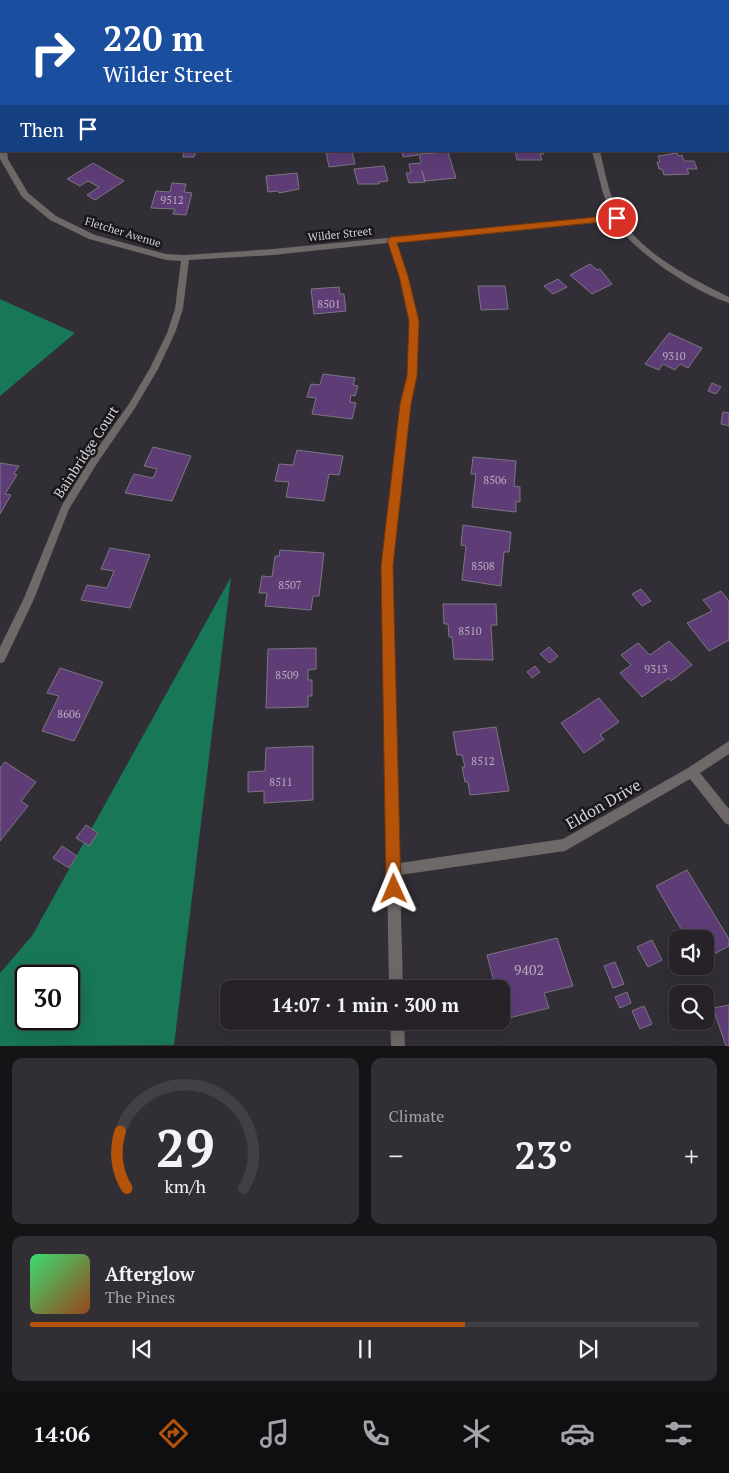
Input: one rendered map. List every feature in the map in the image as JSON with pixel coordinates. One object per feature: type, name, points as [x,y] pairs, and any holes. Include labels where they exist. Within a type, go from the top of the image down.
[{"type":"street","name":"Fletcher Avenue","points":[[3,152],[4,159],[25,195],[53,218],[92,237],[145,252],[185,258]]},
{"type":"street","points":[[596,152],[617,218],[628,234],[664,264],[694,283],[729,300]]},
{"type":"street","name":"Wilder Street","points":[[185,258],[617,218]]},
{"type":"street","points":[[391,240],[404,276],[414,321],[412,376],[406,404],[387,566],[396,980]]},
{"type":"street","name":"Bainbridge Court","points":[[0,658],[29,599],[66,508],[95,459],[132,406],[161,354],[179,309],[185,258]]},
{"type":"street","name":"Eldon Drive","points":[[393,870],[565,845],[692,772],[729,748]]},
{"type":"street","points":[[692,772],[729,819]]},
{"type":"street","points":[[397,1030],[398,1046]]},
{"type":"green space","points":[[0,299],[75,333],[0,396]]},
{"type":"green space","points":[[231,577],[174,1045],[0,1046],[0,973],[32,936]]},
{"type":"building","points":[[184,152],[196,152],[194,157],[183,157]]},
{"type":"building","points":[[352,152],[355,164],[329,167],[326,153]]},
{"type":"building","points":[[402,152],[417,152],[418,155],[403,157]]},
{"type":"building","points":[[448,152],[456,178],[425,181],[422,171],[425,182],[409,183],[406,173],[411,173],[409,164],[421,163],[419,154]]},
{"type":"building","points":[[515,152],[543,152],[544,154],[540,154],[542,160],[517,160]]},
{"type":"building","points":[[677,153],[678,156],[682,155],[684,161],[694,161],[697,169],[687,169],[689,174],[664,175],[662,169],[659,169],[657,162],[660,162],[658,156]]},
{"type":"building","points":[[93,163],[124,181],[95,200],[87,195],[99,187],[88,181],[80,186],[67,179]]},
{"type":"building","points":[[384,166],[388,181],[379,182],[379,184],[358,184],[354,169]]},
{"type":"building","points":[[297,173],[299,189],[279,193],[278,191],[268,192],[266,176]]},
{"type":"building","points":[[172,183],[186,184],[184,192],[192,193],[186,215],[173,214],[175,209],[151,208],[156,191],[170,192]]},
{"type":"building","points":[[590,264],[597,270],[600,269],[612,284],[592,294],[570,275]]},
{"type":"building","points":[[558,279],[567,287],[553,294],[544,286]]},
{"type":"building","points":[[478,286],[505,286],[508,309],[481,310]]},
{"type":"building","points":[[339,287],[340,294],[344,294],[346,311],[314,314],[311,289]]},
{"type":"building","points":[[669,333],[702,348],[688,368],[680,364],[675,370],[663,364],[659,370],[645,364]]},
{"type":"building","points":[[323,374],[355,378],[353,385],[358,386],[355,396],[351,395],[350,402],[356,403],[352,419],[312,414],[316,398],[307,397],[311,384],[320,385]]},
{"type":"building","points":[[712,383],[721,387],[716,394],[708,391]]},
{"type":"building","points":[[723,412],[729,413],[729,426],[721,424]]},
{"type":"building","points":[[153,447],[191,456],[172,501],[125,493],[134,474],[153,478],[157,469],[144,466]]},
{"type":"building","points":[[297,450],[343,456],[339,475],[329,474],[324,501],[286,497],[289,482],[275,481],[279,464],[293,465]]},
{"type":"building","points":[[473,457],[516,461],[514,486],[520,487],[520,502],[516,501],[516,512],[472,507],[476,474],[471,474]]},
{"type":"building","points":[[0,463],[19,466],[14,474],[17,475],[5,494],[11,495],[0,514]]},
{"type":"building","points":[[463,525],[511,532],[509,552],[504,552],[501,586],[462,580],[466,546],[461,545]]},
{"type":"building","points":[[110,548],[150,555],[130,608],[81,600],[87,585],[107,588],[114,571],[101,569]]},
{"type":"building","points":[[280,550],[324,553],[319,596],[313,596],[311,610],[265,606],[267,593],[259,593],[262,576],[272,577],[275,556],[279,556]]},
{"type":"building","points":[[641,589],[651,601],[642,606],[632,594]]},
{"type":"building","points":[[721,591],[729,601],[729,640],[709,651],[687,623],[712,611],[703,600]]},
{"type":"building","points":[[443,604],[496,604],[497,625],[491,625],[493,660],[454,659],[452,637],[449,637],[448,624],[444,624]]},
{"type":"building","points":[[669,641],[692,665],[671,681],[669,678],[642,697],[620,673],[631,665],[621,655],[638,643],[650,655]]},
{"type":"building","points":[[549,647],[558,656],[550,663],[540,654]]},
{"type":"building","points":[[316,648],[316,669],[308,670],[308,680],[312,680],[312,696],[308,696],[308,707],[266,708],[268,649]]},
{"type":"building","points":[[535,666],[540,672],[532,678],[527,672]]},
{"type":"building","points":[[60,668],[103,682],[74,741],[42,731],[59,696],[47,693]]},
{"type":"building","points":[[599,698],[619,722],[600,735],[604,739],[584,753],[561,723]]},
{"type":"building","points":[[496,727],[509,791],[470,795],[468,782],[465,782],[462,767],[465,767],[462,755],[457,755],[453,732]]},
{"type":"building","points":[[313,746],[313,800],[264,803],[264,791],[248,792],[248,772],[265,771],[266,748]]},
{"type":"building","points":[[5,762],[36,782],[21,801],[28,806],[0,841],[0,768]]},
{"type":"building","points":[[86,825],[98,833],[89,846],[76,838]]},
{"type":"building","points":[[62,846],[77,856],[69,868],[53,858]]},
{"type":"building","points":[[687,870],[729,939],[729,946],[714,954],[714,930],[682,930],[656,886]]},
{"type":"building","points":[[557,938],[573,986],[544,993],[549,1008],[510,1018],[510,980],[494,980],[487,955]]},
{"type":"building","points":[[652,940],[662,960],[648,967],[637,947]]},
{"type":"building","points":[[615,962],[624,984],[613,988],[604,966]]},
{"type":"building","points":[[627,992],[631,1003],[620,1008],[615,997]]},
{"type":"building","points":[[729,1005],[729,1046],[726,1046],[714,1008]]},
{"type":"building","points":[[644,1006],[652,1024],[640,1029],[632,1011]]},
{"type":"route","points":[[394,889],[387,566],[406,404],[412,376],[414,321],[404,276],[391,240],[617,218]]}]
